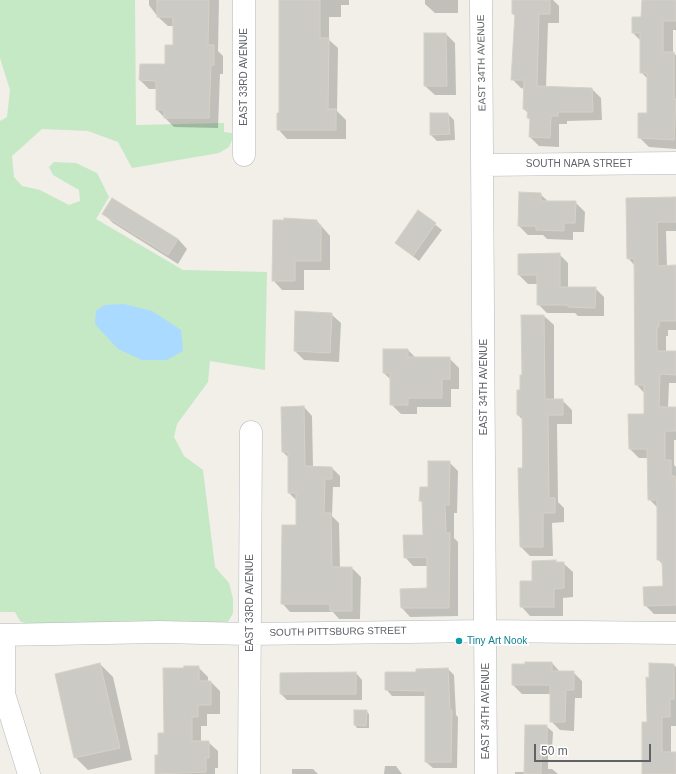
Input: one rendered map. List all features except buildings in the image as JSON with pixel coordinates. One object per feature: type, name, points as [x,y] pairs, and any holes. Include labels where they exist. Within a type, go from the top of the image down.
[{"type":"street","name":"EAST 33RD AVENUE","points":[[244,0],[244,155]]},
{"type":"street","name":"EAST 34TH AVENUE","points":[[481,0],[486,774]]},
{"type":"street","name":"SOUTH NAPA STREET","points":[[483,164],[676,163]]},
{"type":"street","name":"EAST 33RD AVENUE","points":[[249,774],[251,432]]},
{"type":"street","name":"SOUTH PITTSBURG STREET","points":[[2,635],[160,632],[249,634],[485,630],[676,633]]},
{"type":"street","points":[[2,635],[4,694],[30,774]]},
{"type":"green space","points":[[0,0],[135,0],[136,125],[224,123],[224,132],[232,133],[232,140],[229,147],[219,153],[132,168],[118,142],[88,131],[42,129],[12,156],[14,177],[22,186],[40,190],[69,205],[80,201],[79,190],[53,175],[49,167],[54,162],[76,163],[97,173],[109,197],[96,219],[183,270],[267,272],[265,370],[210,361],[208,382],[177,424],[174,437],[184,456],[203,470],[215,567],[229,583],[233,599],[233,613],[228,622],[218,624],[28,625],[20,621],[15,612],[0,612],[0,121],[7,117],[10,90],[0,58]]},
{"type":"water","points":[[124,304],[152,311],[181,330],[183,351],[167,360],[142,360],[118,349],[95,324],[96,311],[105,305]]},
{"type":"place","name":"Tiny Art Nook","points":[[459,641]]}]
